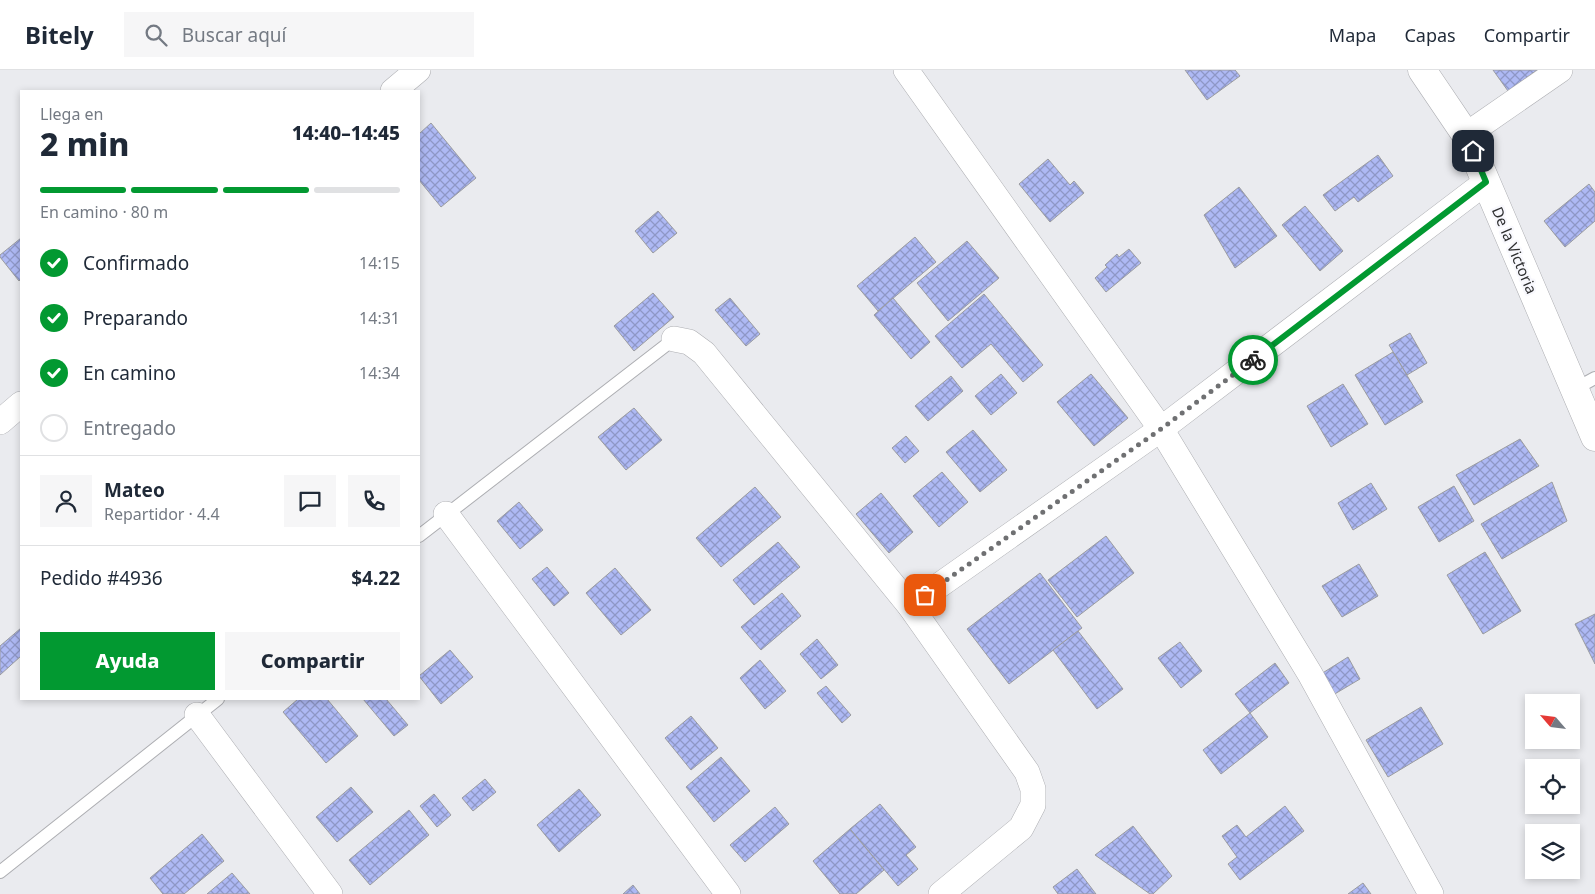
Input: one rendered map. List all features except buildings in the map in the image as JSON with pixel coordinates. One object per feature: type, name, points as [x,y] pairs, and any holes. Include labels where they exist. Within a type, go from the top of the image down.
[{"type":"main road","name":"De la Victoria","points":[[1422,70],[1466,135],[1486,182],[1585,384],[1595,436]]},
{"type":"street","points":[[394,90],[418,70]]},
{"type":"street","points":[[906,70],[1161,429],[1310,674],[1431,894]]},
{"type":"street","points":[[1466,135],[1560,70]]},
{"type":"street","points":[[910,606],[1161,429],[1486,182]]},
{"type":"street","points":[[674,339],[690,342],[704,353],[910,606],[1027,772],[1033,789],[1033,805],[1021,828],[941,894]]},
{"type":"street","points":[[0,422],[20,405]]},
{"type":"street","points":[[446,514],[728,894]]},
{"type":"street","points":[[197,715],[330,894]]},
{"type":"lane","points":[[420,535],[674,339]]},
{"type":"lane","points":[[0,872],[217,700]]},
{"type":"way so far","points":[[925,595],[1161,429],[1253,360]]},
{"type":"route","points":[[1253,360],[1486,182],[1473,151]]}]
